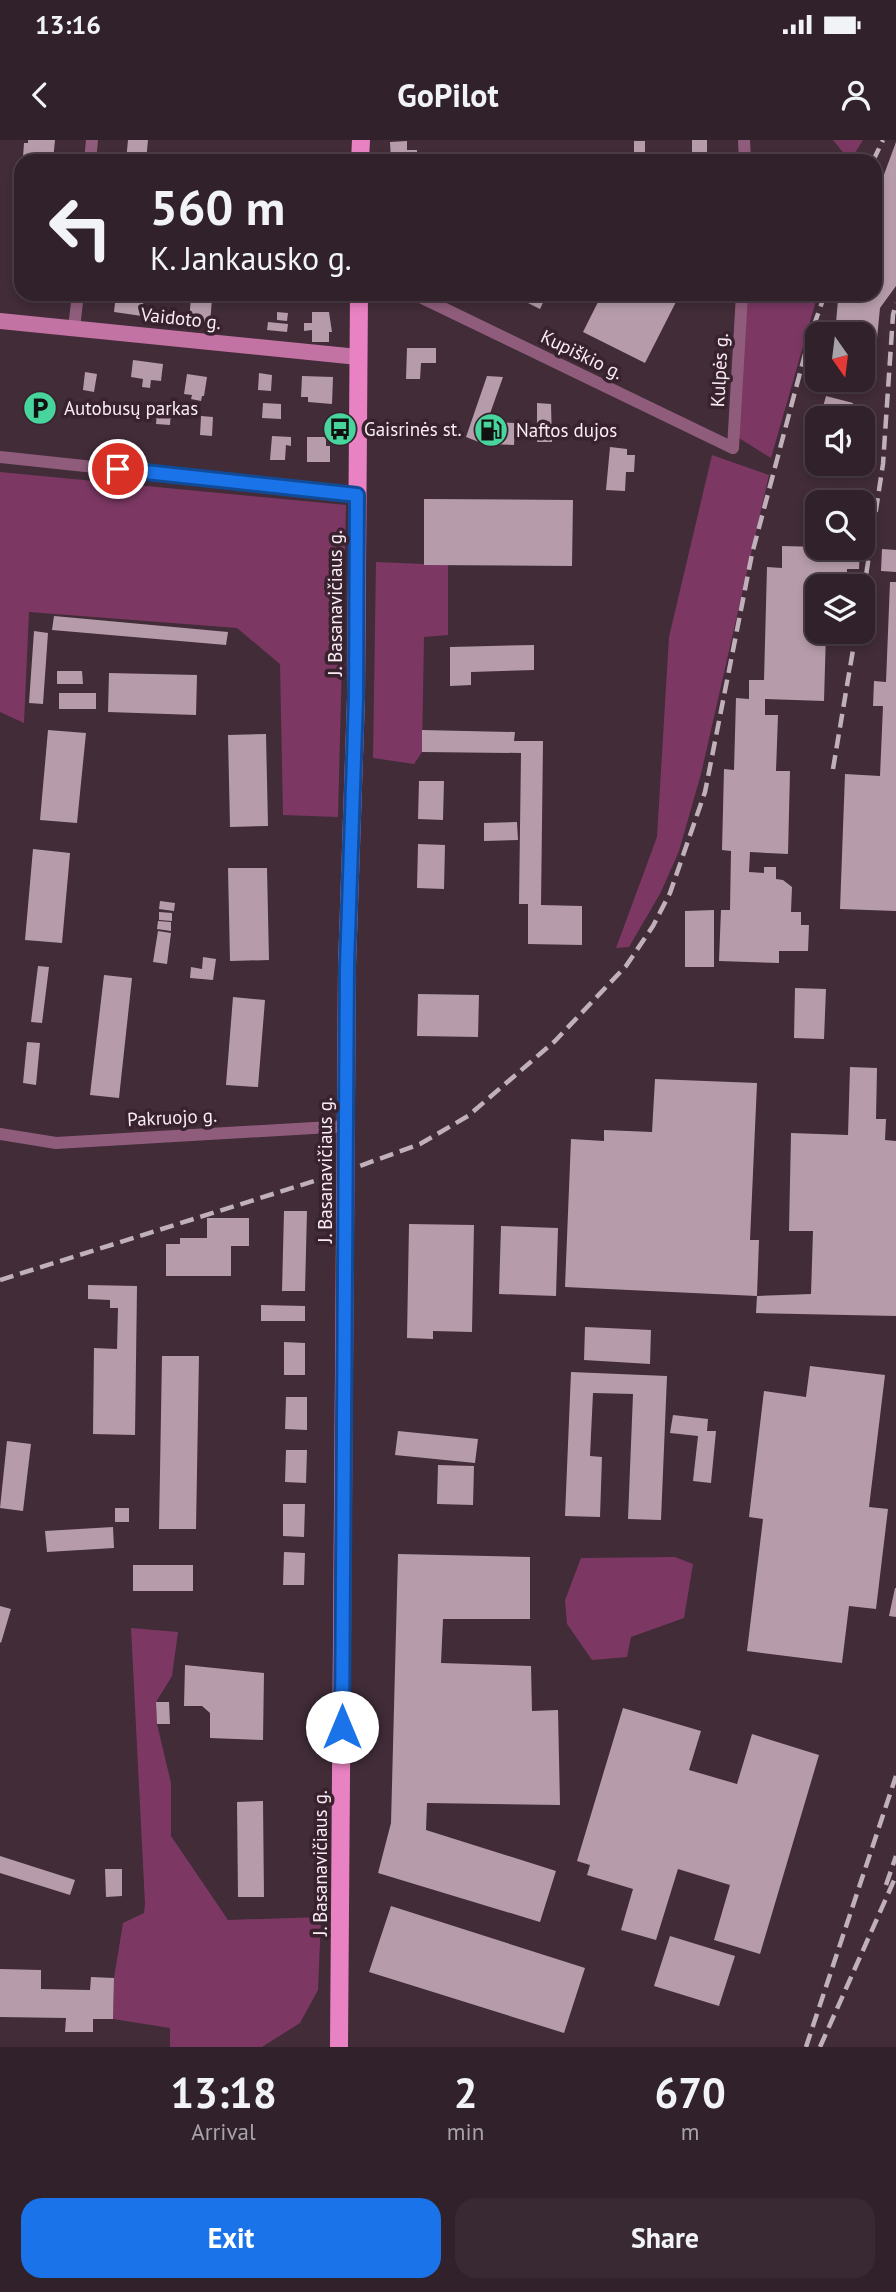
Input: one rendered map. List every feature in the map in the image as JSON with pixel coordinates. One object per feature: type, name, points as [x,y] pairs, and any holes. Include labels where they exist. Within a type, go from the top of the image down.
[{"type":"main road","name":"J. Basanavičiaus g.","points":[[339,2047],[347,966],[356,698],[359,301]]},
{"type":"main road","name":"Vaidoto g.","points":[[0,321],[358,357]]},
{"type":"street","points":[[74,328],[77,301]]},
{"type":"street","name":"Kupiškio g.","points":[[428,301],[733,448]]},
{"type":"street","name":"Kulpės g.","points":[[733,448],[742,301]]},
{"type":"street","points":[[0,457],[357,495]]},
{"type":"street","name":"Pakruojo g.","points":[[0,1134],[56,1143],[346,1126]]},
{"type":"shaded area","points":[[833,140],[863,140],[854,154],[844,154]]},
{"type":"shaded area","points":[[747,301],[816,301],[810,322],[805,322],[805,339],[771,458],[739,438]]},
{"type":"shaded area","points":[[712,455],[769,475],[701,774],[679,851],[661,892],[629,947],[616,948],[657,837],[669,637]]},
{"type":"shaded area","points":[[0,472],[346,505],[338,817],[283,815],[280,664],[237,628],[29,612],[24,723],[0,712]]},
{"type":"shaded area","points":[[376,562],[448,565],[448,635],[424,637],[422,752],[414,764],[373,758]]},
{"type":"shaded area","points":[[675,1557],[693,1564],[684,1618],[631,1637],[627,1657],[592,1660],[567,1624],[565,1600],[581,1558]]},
{"type":"shaded area","points":[[131,1628],[178,1632],[172,1676],[156,1702],[157,1724],[171,1783],[171,1836],[228,1920],[321,1917],[318,1990],[300,2023],[262,2047],[170,2047],[170,2028],[113,2019],[114,1978],[123,1923],[144,1913],[145,1904]]},
{"type":"building","points":[[28,140],[55,140],[54,154],[23,154],[24,143],[28,143]]},
{"type":"building","points":[[128,140],[148,140],[147,154],[127,154]]},
{"type":"building","points":[[692,140],[707,140],[707,154],[692,154]]},
{"type":"building","points":[[407,141],[407,150],[417,150],[417,154],[391,154],[390,142]]},
{"type":"building","points":[[634,141],[645,141],[645,154],[634,154]]},
{"type":"building","points":[[896,142],[896,286],[880,308],[875,359],[875,322],[836,322],[838,301],[882,301],[882,180]]},
{"type":"building","points":[[115,301],[143,301],[142,316],[114,312]]},
{"type":"building","points":[[191,301],[212,301],[210,323],[189,321]]},
{"type":"building","points":[[251,301],[288,301],[288,302]]},
{"type":"building","points":[[524,301],[544,301],[540,309]]},
{"type":"building","points":[[598,301],[676,301],[645,363],[583,332]]},
{"type":"building","points":[[277,312],[288,313],[287,321],[277,320]]},
{"type":"building","points":[[312,312],[329,312],[332,332],[329,332],[329,342],[312,342],[312,330],[304,331],[304,323],[312,323]]},
{"type":"building","points":[[268,322],[288,324],[287,332],[267,330]]},
{"type":"building","points":[[407,348],[436,348],[436,363],[421,363],[420,379],[406,379]]},
{"type":"building","points":[[133,360],[163,364],[161,381],[151,380],[150,388],[142,387],[143,379],[131,377]]},
{"type":"building","points":[[85,372],[97,374],[94,392],[83,390]]},
{"type":"building","points":[[259,373],[272,375],[271,391],[258,390]]},
{"type":"building","points":[[187,374],[207,377],[201,401],[191,399],[192,395],[184,394]]},
{"type":"building","points":[[302,376],[333,377],[332,404],[308,402],[308,397],[301,397]]},
{"type":"building","points":[[487,376],[503,377],[487,422],[515,423],[514,445],[484,444],[466,437]]},
{"type":"building","points":[[826,396],[853,403],[852,406],[823,406]]},
{"type":"building","points":[[263,403],[281,404],[281,419],[262,418]]},
{"type":"building","points":[[537,403],[551,404],[552,442],[537,442]]},
{"type":"building","points":[[164,409],[171,410],[170,425],[156,424],[157,413],[163,414]]},
{"type":"building","points":[[201,416],[213,417],[212,436],[200,435]]},
{"type":"building","points":[[272,436],[291,437],[291,446],[286,445],[285,460],[270,460]]},
{"type":"building","points":[[307,437],[326,437],[326,446],[330,446],[330,462],[307,462]]},
{"type":"building","points":[[610,447],[627,449],[627,455],[635,455],[634,472],[626,472],[625,491],[606,490]]},
{"type":"building","points":[[424,499],[573,500],[572,566],[424,565]]},
{"type":"building","points":[[782,546],[805,547],[805,560],[859,560],[859,569],[847,569],[847,574],[805,574],[805,644],[826,644],[824,701],[765,699],[765,715],[778,715],[776,771],[790,771],[788,854],[750,852],[749,872],[764,873],[764,867],[776,867],[776,879],[783,880],[792,887],[791,912],[801,912],[801,925],[809,925],[808,951],[779,951],[779,963],[719,961],[721,910],[730,910],[731,851],[722,850],[724,769],[734,770],[736,698],[749,699],[749,680],[764,680],[767,567],[782,568]]},
{"type":"building","points":[[882,549],[896,550],[896,572],[881,571]]},
{"type":"building","points":[[890,582],[896,582],[896,911],[840,909],[845,774],[880,776],[883,706],[873,706],[874,681],[886,682]]},
{"type":"building","points":[[54,616],[228,632],[226,645],[52,630]]},
{"type":"building","points":[[34,631],[48,633],[43,704],[29,703]]},
{"type":"building","points":[[534,645],[534,670],[471,672],[471,685],[450,686],[450,647]]},
{"type":"building","points":[[57,671],[82,671],[83,684],[57,684]]},
{"type":"building","points":[[109,673],[197,675],[196,715],[108,712]]},
{"type":"building","points":[[59,693],[96,693],[96,709],[59,709]]},
{"type":"building","points":[[48,730],[86,733],[77,823],[40,820]]},
{"type":"building","points":[[422,730],[515,732],[514,741],[543,741],[541,905],[582,906],[582,945],[528,944],[528,904],[519,904],[521,753],[422,752]]},
{"type":"building","points":[[266,734],[268,826],[230,827],[228,735]]},
{"type":"building","points":[[419,781],[444,781],[443,820],[418,819]]},
{"type":"building","points":[[517,822],[518,840],[484,841],[484,823]]},
{"type":"building","points":[[418,844],[445,845],[444,889],[417,888]]},
{"type":"building","points":[[33,849],[70,853],[62,943],[25,940]]},
{"type":"building","points":[[228,868],[267,868],[269,960],[230,961]]},
{"type":"building","points":[[160,901],[175,903],[174,911],[159,909]]},
{"type":"building","points":[[714,910],[714,967],[685,967],[685,911]]},
{"type":"building","points":[[159,912],[172,913],[172,921],[159,920]]},
{"type":"building","points":[[158,921],[171,922],[171,931],[157,929]]},
{"type":"building","points":[[158,931],[171,933],[167,964],[153,962]]},
{"type":"building","points":[[203,957],[216,959],[213,980],[190,978],[191,967],[202,969]]},
{"type":"building","points":[[38,966],[49,967],[42,1023],[31,1022]]},
{"type":"building","points":[[104,975],[132,978],[119,1098],[90,1095]]},
{"type":"building","points":[[795,988],[826,989],[824,1039],[794,1038]]},
{"type":"building","points":[[418,994],[479,995],[478,1037],[417,1036]]},
{"type":"building","points":[[233,997],[265,1000],[258,1087],[226,1085]]},
{"type":"building","points":[[27,1042],[40,1043],[36,1085],[23,1083]]},
{"type":"building","points":[[850,1067],[877,1068],[876,1119],[886,1119],[885,1140],[896,1141],[896,1316],[756,1313],[757,1296],[811,1294],[813,1231],[789,1231],[791,1133],[848,1135]]},
{"type":"building","points":[[655,1079],[757,1083],[750,1240],[759,1240],[757,1296],[565,1287],[571,1139],[604,1141],[604,1130],[652,1132]]},
{"type":"building","points":[[284,1211],[307,1211],[305,1291],[282,1291]]},
{"type":"building","points":[[207,1218],[249,1218],[249,1246],[231,1246],[231,1276],[166,1276],[166,1244],[180,1244],[180,1238],[207,1238]]},
{"type":"building","points":[[409,1224],[474,1225],[472,1332],[433,1331],[433,1339],[407,1338]]},
{"type":"building","points":[[501,1226],[558,1228],[556,1296],[499,1294]]},
{"type":"building","points":[[88,1285],[137,1286],[135,1435],[93,1434],[94,1348],[117,1349],[118,1308],[110,1308],[110,1300],[88,1299]]},
{"type":"building","points":[[261,1305],[305,1306],[305,1321],[261,1321]]},
{"type":"building","points":[[585,1327],[651,1330],[650,1364],[584,1360]]},
{"type":"building","points":[[284,1342],[305,1343],[305,1375],[284,1375]]},
{"type":"building","points":[[162,1356],[199,1356],[196,1529],[159,1529]]},
{"type":"building","points":[[810,1366],[885,1375],[869,1507],[888,1509],[876,1609],[849,1606],[842,1663],[747,1651],[763,1519],[749,1517],[764,1391],[806,1397]]},
{"type":"building","points":[[571,1372],[667,1376],[661,1520],[628,1519],[633,1394],[593,1393],[590,1456],[602,1457],[600,1517],[565,1516]]},
{"type":"building","points":[[286,1397],[307,1397],[307,1430],[285,1429]]},
{"type":"building","points":[[673,1415],[708,1419],[707,1431],[716,1431],[711,1483],[693,1481],[698,1436],[670,1433]]},
{"type":"building","points":[[398,1431],[478,1439],[475,1463],[395,1455]]},
{"type":"building","points":[[7,1441],[31,1444],[23,1511],[0,1508]]},
{"type":"building","points":[[286,1450],[307,1450],[306,1483],[285,1482]]},
{"type":"building","points":[[438,1465],[474,1466],[473,1505],[437,1504]]},
{"type":"building","points":[[283,1504],[305,1504],[304,1537],[283,1536]]},
{"type":"building","points":[[115,1508],[129,1508],[129,1522],[115,1522]]},
{"type":"building","points":[[113,1527],[114,1548],[47,1552],[45,1531]]},
{"type":"building","points":[[284,1552],[305,1553],[304,1585],[283,1585]]},
{"type":"building","points":[[398,1554],[530,1557],[530,1619],[443,1619],[441,1663],[531,1666],[532,1711],[558,1710],[560,1805],[427,1803],[426,1830],[556,1871],[540,1922],[378,1873],[391,1823]]},
{"type":"building","points":[[133,1565],[193,1565],[193,1591],[133,1591]]},
{"type":"building","points":[[896,1588],[896,1617],[889,1616]]},
{"type":"building","points":[[0,1606],[11,1609],[1,1643],[0,1642]]},
{"type":"building","points":[[185,1665],[264,1673],[263,1740],[210,1738],[210,1713],[202,1706],[184,1706]]},
{"type":"building","points":[[156,1702],[169,1702],[170,1724],[157,1724]]},
{"type":"building","points":[[623,1708],[701,1731],[689,1770],[737,1784],[752,1734],[819,1755],[760,1954],[714,1940],[730,1885],[678,1869],[656,1940],[621,1930],[633,1889],[587,1875],[590,1865],[577,1861]]},
{"type":"building","points":[[263,1801],[264,1897],[238,1897],[237,1802]]},
{"type":"building","points":[[0,1856],[75,1880],[70,1895],[0,1873]]},
{"type":"building","points":[[105,1869],[122,1869],[122,1896],[106,1897]]},
{"type":"building","points":[[391,1906],[585,1968],[564,2033],[369,1972]]},
{"type":"building","points":[[670,1936],[735,1956],[719,2006],[654,1986]]},
{"type":"building","points":[[0,1969],[41,1970],[41,1989],[90,1990],[91,1977],[114,1978],[113,2019],[93,2019],[93,2032],[65,2032],[66,2018],[0,2017]]},
{"type":"railway","points":[[876,154],[883,140]]},
{"type":"railway","points":[[0,1280],[346,1171],[420,1144],[468,1116],[555,1041],[626,966],[653,926],[670,893],[705,792],[752,554],[809,339],[823,301]]},
{"type":"railway","points":[[866,574],[883,464],[896,303]]},
{"type":"railway","points":[[833,769],[854,644]]},
{"type":"railway","points":[[806,2047],[896,1776]]},
{"type":"railway","points":[[886,1885],[896,1856]]},
{"type":"railway","points":[[820,2047],[896,1876]]},
{"type":"place","name":"Autobusų parkas","points":[[40,408]]},
{"type":"place","name":"Gaisrinės st.","points":[[340,429]]},
{"type":"place","name":"Naftos dujos","points":[[491,430]]},
{"type":"route","points":[[118,469],[357,495],[356,698],[347,966],[342,1727]]}]
